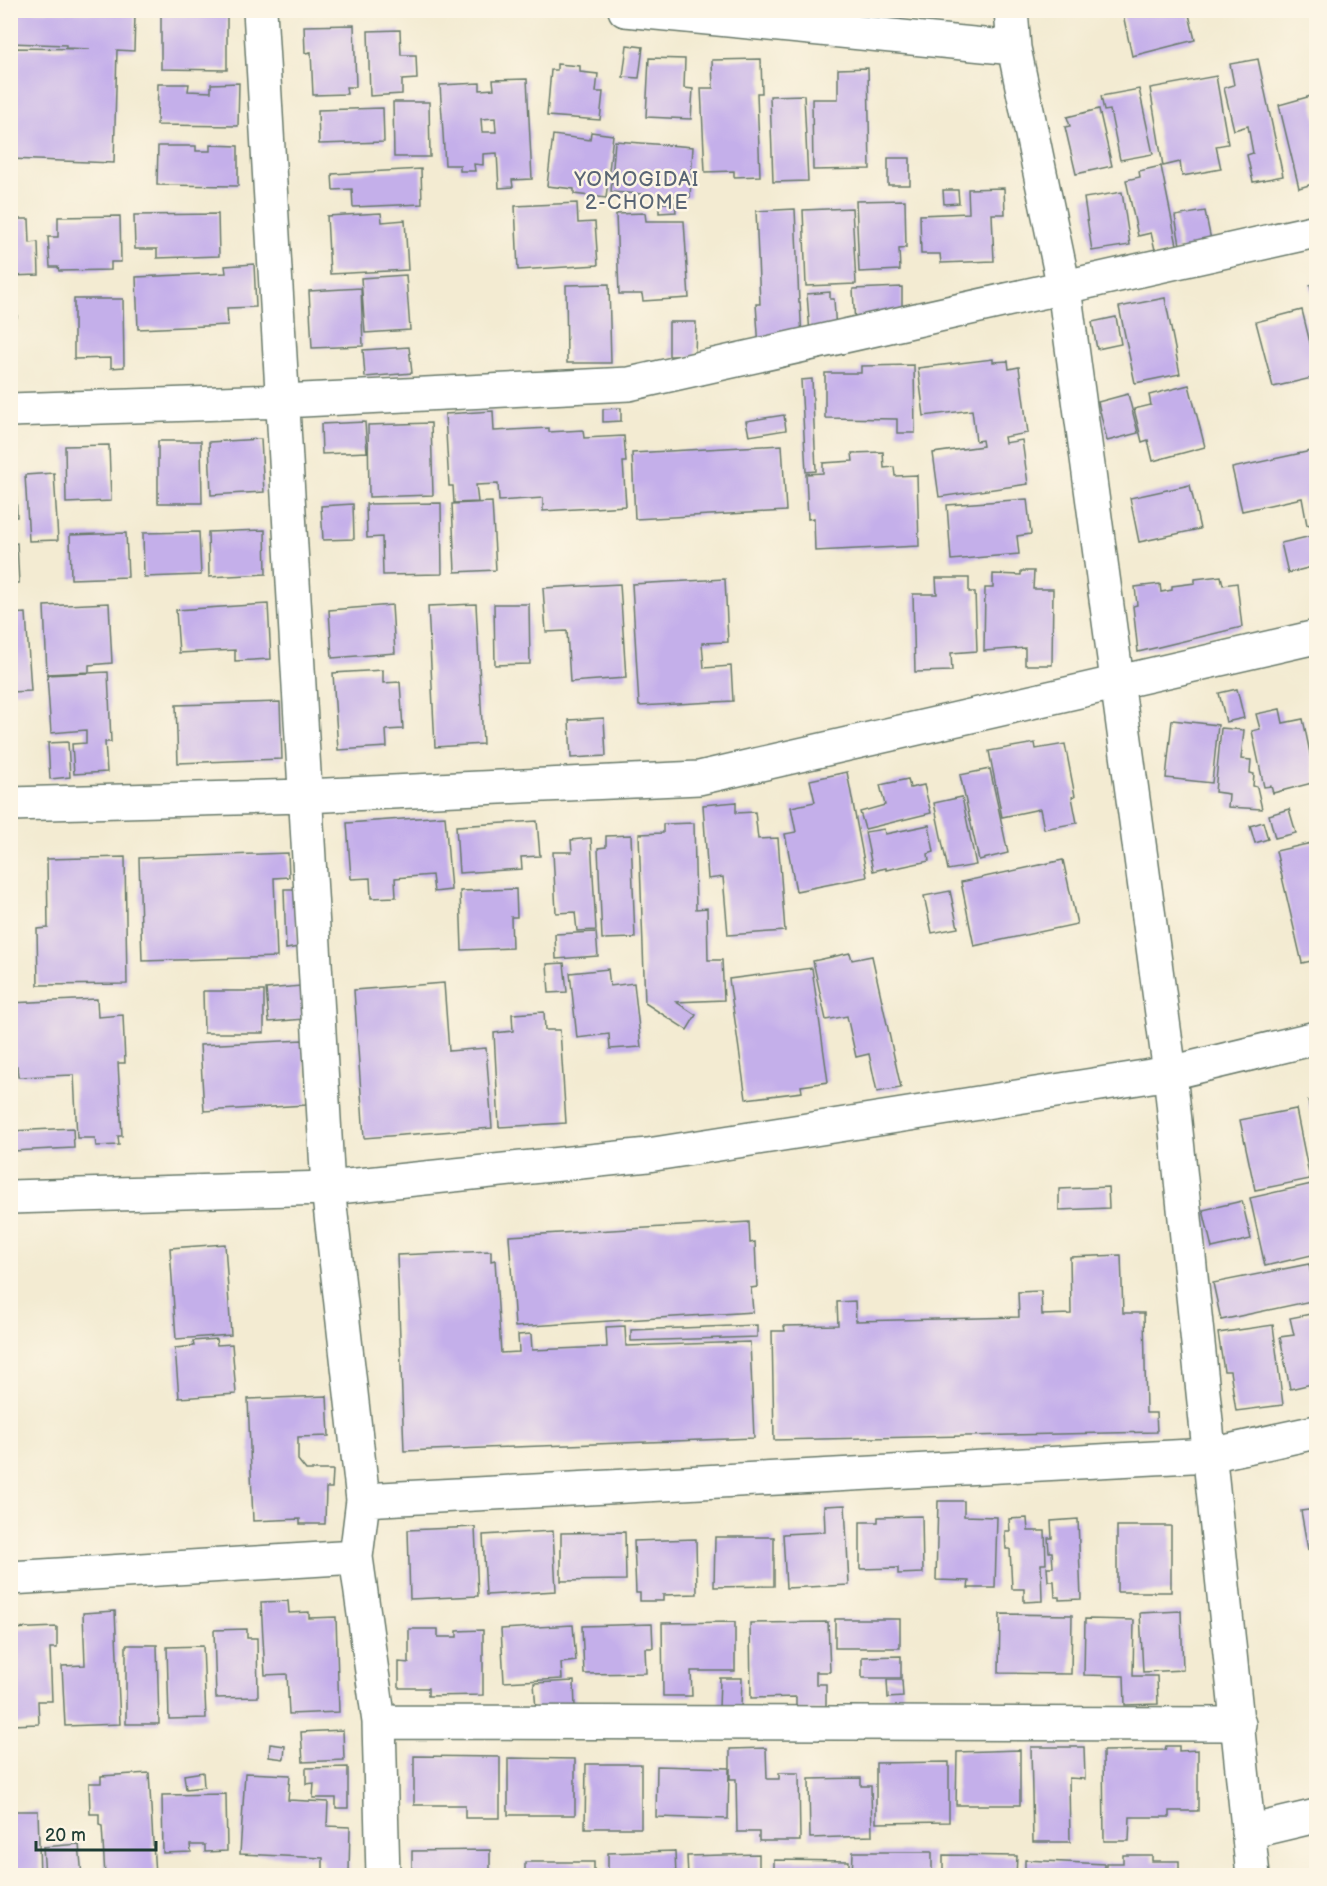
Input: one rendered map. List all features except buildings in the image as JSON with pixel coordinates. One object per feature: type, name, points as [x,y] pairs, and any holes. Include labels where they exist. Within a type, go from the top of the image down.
[{"type":"street","points":[[260,10],[328,1188],[363,1500],[356,1557],[379,1722],[384,1875]]},
{"type":"street","points":[[625,10],[1014,48]]},
{"type":"street","points":[[1011,10],[1014,48],[1064,288],[1170,1073],[1253,1875]]},
{"type":"street","points":[[10,410],[282,401],[629,384],[1317,231]]},
{"type":"street","points":[[10,804],[305,795],[699,778],[1317,637]]},
{"type":"street","points":[[10,1197],[328,1188],[648,1155],[1170,1073],[1317,1038]]},
{"type":"street","points":[[363,1500],[1210,1455],[1317,1432]]},
{"type":"street","points":[[10,1578],[356,1557]]},
{"type":"street","points":[[379,1722],[1239,1724]]},
{"type":"street","points":[[1248,1832],[1317,1816]]},
{"type":"district","name":"YOMOGIDAI 2-CHOME","points":[[637,192]]}]
